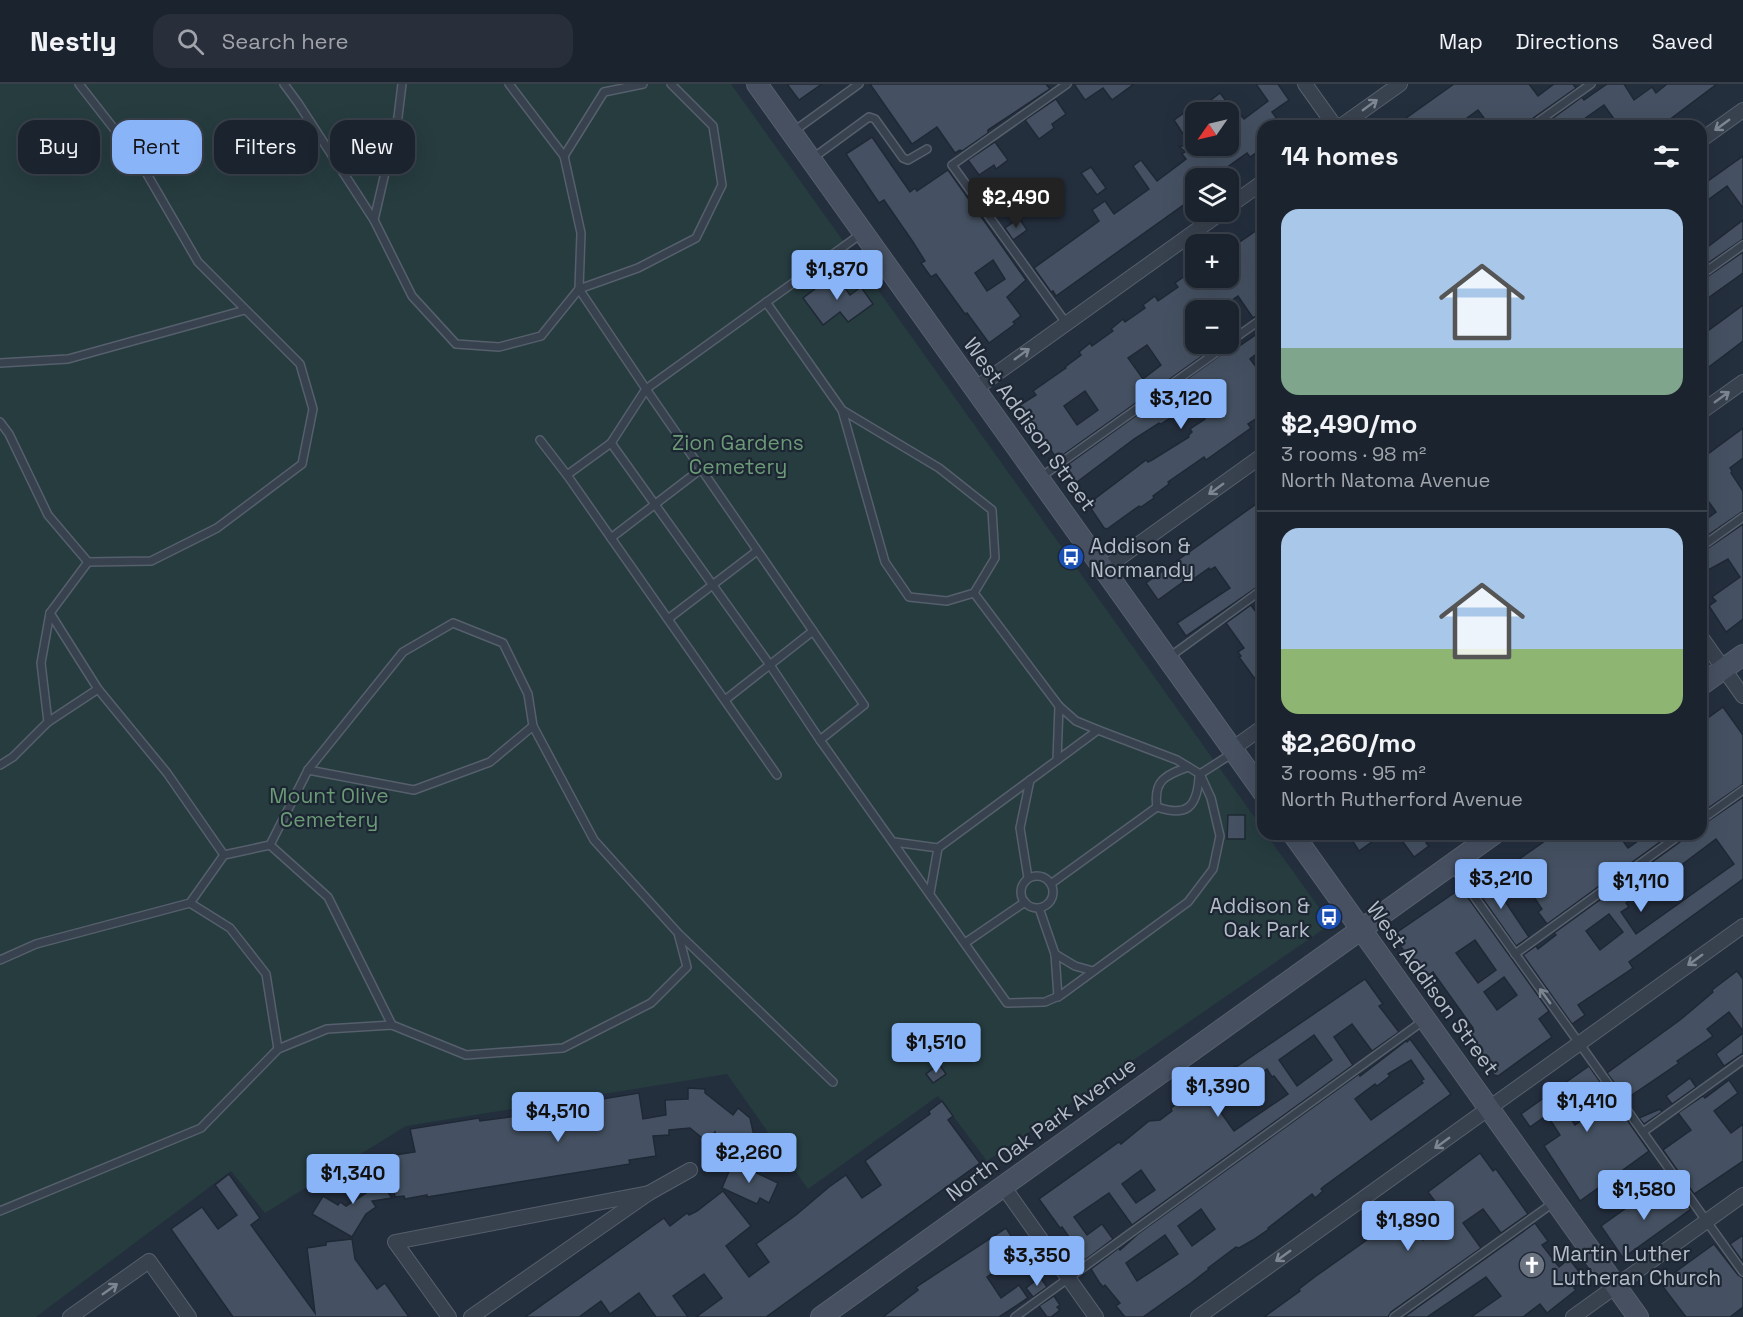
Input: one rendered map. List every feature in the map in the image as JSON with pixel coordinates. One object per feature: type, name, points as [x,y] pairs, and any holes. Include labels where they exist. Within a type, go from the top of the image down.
[{"type":"street","name":"West Addison Street","points":[[757,84],[1257,784]]},
{"type":"street","points":[[1305,84],[1331,120]]},
{"type":"street","points":[[1349,120],[1400,84]]},
{"type":"street","points":[[1707,136],[1743,110]]},
{"type":"street","points":[[1239,199],[1257,186]]},
{"type":"street","points":[[975,389],[1208,222]]},
{"type":"street","points":[[1707,408],[1743,382]]},
{"type":"street","points":[[1104,569],[1257,459]]},
{"type":"street","points":[[1707,645],[1743,696]]},
{"type":"street","points":[[1707,681],[1743,655]]},
{"type":"street","points":[[1233,750],[1257,732]]},
{"type":"street","name":"West Addison Street","points":[[1299,840],[1638,1317]]},
{"type":"street","name":"North Oak Park Avenue","points":[[820,1317],[1485,840]]},
{"type":"street","points":[[1198,1317],[1743,926]]},
{"type":"street","points":[[471,1317],[648,1193],[690,1170]]},
{"type":"street","points":[[1003,1186],[1096,1317]]},
{"type":"street","points":[[449,1317],[395,1242],[648,1193]]},
{"type":"street","points":[[1573,1317],[1743,1195]]},
{"type":"street","points":[[70,1317],[149,1261],[189,1317]]},
{"type":"lane","points":[[79,84],[140,162],[198,262],[300,364],[313,410],[302,464],[217,528],[151,561],[87,562]]},
{"type":"lane","points":[[284,84],[375,220],[412,296],[456,344],[499,347],[541,336],[579,289],[638,268],[696,238],[722,185],[713,126],[671,84]]},
{"type":"lane","points":[[375,220],[398,117],[402,84]]},
{"type":"lane","points":[[509,84],[564,156],[581,233],[579,289],[864,705],[820,740]]},
{"type":"lane","points":[[564,156],[604,92],[643,84]]},
{"type":"lane","points":[[792,132],[859,84]]},
{"type":"lane","points":[[1066,323],[952,165],[1067,84]]},
{"type":"lane","points":[[1540,120],[1591,84]]},
{"type":"lane","points":[[811,159],[869,117],[875,119],[903,158],[908,160],[927,149]]},
{"type":"lane","points":[[567,475],[611,443],[646,389],[863,233]]},
{"type":"lane","points":[[1707,271],[1743,245]]},
{"type":"lane","points":[[766,302],[842,410],[885,562],[909,597],[948,601],[974,593],[995,558],[992,510],[939,468],[842,410]]},
{"type":"lane","points":[[0,363],[68,359],[245,310]]},
{"type":"lane","points":[[1239,335],[1257,322]]},
{"type":"lane","points":[[1039,478],[1213,354]]},
{"type":"lane","points":[[0,422],[9,434],[48,515],[87,562]]},
{"type":"lane","points":[[540,440],[567,475],[777,775]]},
{"type":"lane","points":[[611,443],[1007,1003],[1045,1002],[1058,996],[1188,902],[1213,869],[1220,837],[1211,798],[1200,774],[1177,760],[1076,721],[1059,706],[974,593]]},
{"type":"lane","points":[[610,538],[701,469]]},
{"type":"lane","points":[[1707,543],[1743,517]]},
{"type":"lane","points":[[668,619],[758,551]]},
{"type":"lane","points":[[48,722],[41,663],[50,613],[87,562]]},
{"type":"lane","points":[[1167,658],[1257,593]]},
{"type":"lane","points":[[50,613],[98,688],[167,773],[224,855]]},
{"type":"lane","points":[[0,960],[36,944],[190,903],[224,855],[270,844],[308,770],[403,652],[453,623],[503,643],[528,694],[533,726],[594,840],[678,933],[833,1082]]},
{"type":"lane","points":[[724,700],[813,631]]},
{"type":"lane","points":[[0,765],[13,757],[48,722],[98,688]]},
{"type":"lane","points":[[1057,760],[1059,706]]},
{"type":"lane","points":[[308,770],[414,790],[490,762],[533,726]]},
{"type":"lane","points":[[930,893],[938,848],[1098,730]]},
{"type":"lane","points":[[1157,807],[1173,813],[1186,810],[1194,801],[1199,787],[1200,774],[1233,750]]},
{"type":"lane","points":[[1157,807],[1155,794],[1161,781],[1169,774],[1188,767]]},
{"type":"lane","points":[[1028,878],[1020,828],[1030,780]]},
{"type":"lane","points":[[1707,816],[1743,790]]},
{"type":"lane","points":[[1052,884],[1157,807]]},
{"type":"lane","points":[[1515,954],[1673,840]]},
{"type":"lane","points":[[894,842],[938,848]]},
{"type":"lane","points":[[270,844],[328,897],[392,1025]]},
{"type":"lane","points":[[1451,864],[1743,1272]]},
{"type":"lane","points":[[1038,875],[1048,879],[1052,884],[1052,899],[1045,907],[1034,908],[1022,898],[1021,887],[1028,878],[1038,875]]},
{"type":"lane","points":[[966,943],[1025,902]]},
{"type":"lane","points":[[190,903],[230,928],[266,974],[278,1049]]},
{"type":"lane","points":[[1039,908],[1055,954],[1058,996]]},
{"type":"lane","points":[[0,1211],[201,1128],[278,1049],[327,1029],[392,1025],[466,1055],[563,1048],[651,1003],[687,967],[678,933]]},
{"type":"lane","points":[[1055,954],[1075,966],[1093,971]]},
{"type":"lane","points":[[1015,1317],[1426,1019]]},
{"type":"lane","points":[[1643,1132],[1743,1060]]},
{"type":"lane","points":[[1394,1317],[1555,1201]]},
{"type":"green space","points":[[0,84],[731,84],[1257,821],[1257,840],[1270,840],[1331,924],[987,1161],[938,1096],[808,1189],[727,1074],[406,1126],[265,1213],[231,1171],[36,1317],[0,1317]]},
{"type":"building","points":[[787,84],[822,84],[799,100]]},
{"type":"building","points":[[870,84],[1046,84],[1050,89],[988,130],[988,133],[962,151],[955,153],[937,127],[912,144]]},
{"type":"building","points":[[1074,84],[1134,84],[1112,100],[1103,88],[1085,100]]},
{"type":"building","points":[[1256,84],[1278,84],[1289,100],[1272,112],[1278,120],[1257,120],[1257,152],[1250,157],[1247,153],[1226,168],[1185,168],[1185,204],[1056,296],[1053,291],[1051,292],[1034,268],[1099,221],[1092,210],[1105,201],[1114,214],[1149,189],[1133,166],[1141,160],[1157,181],[1186,159],[1182,154],[1185,152],[1185,156],[1239,156],[1239,113],[1244,119],[1268,101]]},
{"type":"building","points":[[1454,84],[1529,84],[1538,96],[1554,84],[1573,84],[1576,88],[1530,120],[1486,120],[1478,110],[1464,120],[1403,120]]},
{"type":"building","points":[[1607,84],[1624,84],[1634,100],[1652,87],[1656,93],[1667,84],[1717,84],[1669,120],[1615,120],[1604,105],[1583,120],[1550,120],[1582,97],[1584,100]]},
{"type":"building","points":[[1220,93],[1227,102],[1212,102],[1211,100]]},
{"type":"building","points":[[1056,99],[1066,114],[1052,124],[1054,128],[1039,139],[1025,120]]},
{"type":"building","points":[[1185,114],[1185,137],[1174,120]]},
{"type":"building","points":[[872,137],[910,192],[915,188],[917,191],[948,170],[1026,280],[1007,297],[1021,316],[1013,322],[1015,324],[989,343],[936,274],[931,277],[921,263],[925,261],[884,200],[879,203],[846,154]],"holes":[[[993,260],[1005,279],[987,291],[975,273]]]},
{"type":"building","points":[[995,142],[1008,160],[996,169],[994,165],[979,175],[968,160]]},
{"type":"building","points":[[1743,156],[1743,208],[1727,186],[1707,201],[1707,182]]},
{"type":"building","points":[[1091,167],[1106,188],[1097,195],[1081,173]]},
{"type":"building","points":[[1019,218],[1027,230],[1013,240],[1005,228]]},
{"type":"building","points":[[1743,220],[1743,239],[1707,264],[1707,247]]},
{"type":"building","points":[[1257,230],[1257,316],[1253,318],[1238,296],[1232,300],[1185,300],[1185,354],[1205,354],[1057,459],[1020,405],[1036,395],[1033,391],[1066,368],[1081,355],[1079,352],[1090,343],[1092,346],[1113,331],[1111,329],[1123,319],[1125,322],[1145,308],[1143,305],[1155,296],[1158,301],[1178,287],[1175,283],[1185,276],[1185,288],[1239,288],[1239,242]],"holes":[[[1147,345],[1161,365],[1143,379],[1128,358]],[[1085,391],[1098,410],[1077,425],[1064,406]]]},
{"type":"building","points":[[1743,252],[1743,273],[1707,299],[1707,277]]},
{"type":"building","points":[[835,274],[850,295],[861,287],[873,304],[848,322],[840,312],[823,325],[803,298]]},
{"type":"building","points":[[1743,305],[1743,341],[1707,368],[1707,332]]},
{"type":"building","points":[[1257,334],[1257,354],[1250,359],[1257,368],[1257,418],[1248,424],[1251,428],[1206,460],[1204,457],[1168,482],[1169,484],[1153,496],[1154,498],[1141,507],[1139,506],[1107,529],[1088,504],[1146,460],[1148,462],[1152,460],[1189,437],[1192,432],[1190,429],[1205,419],[1191,400],[1168,416],[1170,418],[1134,439],[1073,485],[1063,468],[1222,354],[1239,354],[1239,346]]},
{"type":"building","points":[[1743,428],[1743,458],[1730,468],[1743,491],[1743,511],[1707,536],[1707,519],[1716,512],[1707,499],[1707,455]]},
{"type":"building","points":[[1257,503],[1257,587],[1186,636],[1177,623],[1230,588],[1215,567],[1210,570],[1209,568],[1192,580],[1190,577],[1158,600],[1146,583]]},
{"type":"building","points":[[1743,524],[1743,619],[1726,632],[1709,606],[1716,601],[1712,597],[1740,577],[1728,559],[1707,571],[1707,549]]},
{"type":"building","points":[[1251,605],[1257,614],[1257,682],[1239,657],[1241,656],[1238,652],[1244,648],[1226,623]]},
{"type":"building","points":[[1723,707],[1743,735],[1743,784],[1707,809],[1707,719]]},
{"type":"building","points":[[1743,797],[1743,879],[1629,962],[1633,968],[1578,1005],[1585,1015],[1572,1024],[1523,955],[1536,946],[1538,949],[1556,935],[1554,933],[1683,840],[1707,840],[1707,822]],"holes":[[[1716,839],[1734,864],[1636,934],[1621,912],[1629,907],[1626,903]],[[1609,914],[1623,932],[1600,950],[1586,931]]]},
{"type":"building","points":[[1228,815],[1245,815],[1245,839],[1227,839]]},
{"type":"building","points":[[1352,840],[1375,840],[1359,851]]},
{"type":"building","points":[[1401,840],[1430,840],[1426,843],[1429,846],[1414,857]]},
{"type":"building","points":[[1546,840],[1622,840],[1628,848],[1639,840],[1663,840],[1547,924],[1538,912],[1542,909],[1530,891],[1525,895],[1505,869]]},
{"type":"building","points":[[1485,876],[1488,881],[1490,879],[1529,937],[1516,946],[1473,885]]},
{"type":"building","points":[[1460,889],[1549,1011],[1539,1019],[1552,1037],[1498,1076],[1494,1075],[1464,1034],[1473,1028],[1433,972],[1423,979],[1393,935]],"holes":[[[1475,940],[1496,970],[1478,983],[1456,953]],[[1504,977],[1517,995],[1497,1010],[1484,992]]]},
{"type":"building","points":[[1737,971],[1743,979],[1743,1031],[1729,1012],[1707,1029],[1713,1036],[1677,1061],[1679,1063],[1626,1099],[1607,1073],[1680,1020],[1713,992],[1712,990]]},
{"type":"building","points":[[1365,979],[1383,1004],[1379,1006],[1399,1032],[1372,1051],[1352,1024],[1334,1037],[1353,1065],[1132,1225],[1109,1193],[1074,1217],[1087,1235],[1102,1224],[1113,1239],[1085,1260],[1039,1199],[1119,1142],[1121,1144],[1149,1121],[1160,1120],[1172,1111],[1171,1108],[1175,1102],[1198,1086],[1203,1088]],"holes":[[[1314,1035],[1332,1060],[1297,1086],[1279,1060]],[[1267,1069],[1288,1094],[1234,1131],[1219,1110],[1252,1089],[1248,1082]],[[1141,1170],[1155,1190],[1136,1203],[1122,1184]]]},
{"type":"building","points":[[1743,1033],[1743,1053],[1724,1066],[1716,1054]]},
{"type":"building","points":[[1410,1039],[1451,1094],[1323,1187],[1321,1189],[1323,1191],[1315,1198],[1312,1194],[1269,1229],[1239,1248],[1236,1247],[1143,1317],[1125,1317],[1116,1306],[1120,1303],[1105,1285],[1103,1287],[1091,1269],[1359,1074],[1360,1076]],"holes":[[[1411,1060],[1424,1079],[1421,1081],[1423,1083],[1371,1120],[1355,1099],[1375,1084],[1377,1086],[1390,1076],[1388,1074]],[[1201,1209],[1215,1229],[1192,1246],[1178,1226]],[[1165,1235],[1178,1254],[1137,1281],[1126,1263]]]},
{"type":"building","points":[[939,1064],[946,1074],[933,1083],[926,1074]]},
{"type":"building","points":[[1589,1066],[1649,1151],[1580,1201],[1544,1146],[1560,1135],[1547,1115],[1530,1127],[1521,1114]],"holes":[[[1584,1089],[1598,1108],[1575,1125],[1561,1105]]]},
{"type":"building","points":[[1690,1078],[1696,1087],[1672,1104],[1666,1096]]},
{"type":"building","points":[[1729,1080],[1738,1093],[1714,1111],[1731,1133],[1743,1124],[1743,1161],[1694,1194],[1663,1150],[1691,1130],[1678,1113],[1703,1096],[1705,1098]]},
{"type":"building","points":[[688,1088],[705,1089],[705,1093],[733,1115],[738,1108],[750,1118],[758,1154],[722,1162],[715,1132],[707,1142],[690,1128],[669,1130],[669,1135],[653,1136],[656,1156],[629,1160],[630,1164],[427,1197],[427,1195],[405,1199],[404,1196],[395,1197],[388,1156],[415,1152],[410,1129],[479,1118],[480,1121],[517,1116],[516,1113],[639,1093],[643,1119],[666,1115],[665,1100],[688,1099]]},
{"type":"building","points":[[942,1101],[953,1116],[948,1120],[980,1163],[766,1317],[696,1317],[722,1298],[704,1274],[673,1296],[688,1317],[656,1317],[639,1293],[610,1314],[601,1301],[579,1317],[525,1317],[664,1218],[670,1226],[687,1213],[689,1215],[697,1211],[723,1191],[751,1226],[726,1246],[749,1277],[769,1262],[756,1244],[846,1175],[862,1198],[881,1185],[865,1161],[930,1114],[929,1111]]},
{"type":"building","points":[[1660,1109],[1662,1112],[1644,1124],[1639,1118]]},
{"type":"building","points":[[1480,1153],[1493,1171],[1496,1169],[1528,1214],[1501,1233],[1483,1209],[1463,1223],[1481,1248],[1391,1312],[1388,1317],[1264,1317],[1300,1291],[1299,1289],[1316,1276],[1395,1220],[1409,1240],[1418,1234],[1423,1240],[1448,1223],[1444,1217],[1446,1216],[1428,1192]]},
{"type":"building","points":[[733,1162],[778,1183],[769,1203],[760,1198],[757,1204],[722,1188]]},
{"type":"building","points":[[371,1168],[392,1198],[372,1201],[376,1207],[366,1214],[352,1237],[312,1214],[323,1196],[338,1205],[340,1202],[346,1206],[366,1193],[355,1178]]},
{"type":"building","points":[[229,1174],[260,1218],[251,1225],[315,1313],[307,1248],[326,1245],[326,1242],[352,1239],[355,1259],[377,1289],[385,1283],[409,1317],[233,1317],[171,1229],[202,1207],[218,1229],[237,1215],[215,1185]]},
{"type":"building","points":[[1653,1189],[1665,1200],[1678,1191],[1691,1209],[1623,1258],[1601,1226]]},
{"type":"building","points":[[1535,1223],[1548,1241],[1542,1245],[1559,1267],[1569,1259],[1585,1279],[1574,1288],[1576,1290],[1547,1313],[1540,1304],[1523,1317],[1471,1317],[1501,1296],[1486,1277],[1427,1317],[1404,1317]]},
{"type":"building","points":[[1006,1228],[1025,1258],[1012,1267],[1008,1263],[987,1277],[1001,1298],[1019,1285],[1028,1298],[999,1317],[883,1317],[918,1290],[916,1287]]},
{"type":"building","points":[[1743,1235],[1743,1262],[1730,1244]]},
{"type":"building","points":[[1714,1244],[1738,1275],[1743,1278],[1743,1307],[1730,1317],[1686,1317],[1660,1283]]},
{"type":"building","points":[[1040,1277],[1047,1287],[1033,1297],[1026,1288]]},
{"type":"building","points":[[1054,1296],[1060,1305],[1057,1307],[1060,1310],[1051,1317],[1047,1317],[1039,1306]]},
{"type":"place","name":"Addison & Normandy","points":[[1071,557]]},
{"type":"place","name":"Addison & Oak Park","points":[[1329,917]]},
{"type":"place","name":"Martin Luther Lutheran Church","points":[[1532,1265]]},
{"type":"park label","name":"Zion Gardens Cemetery","points":[[738,454]]},
{"type":"park label","name":"Mount Olive Cemetery","points":[[329,807]]}]
